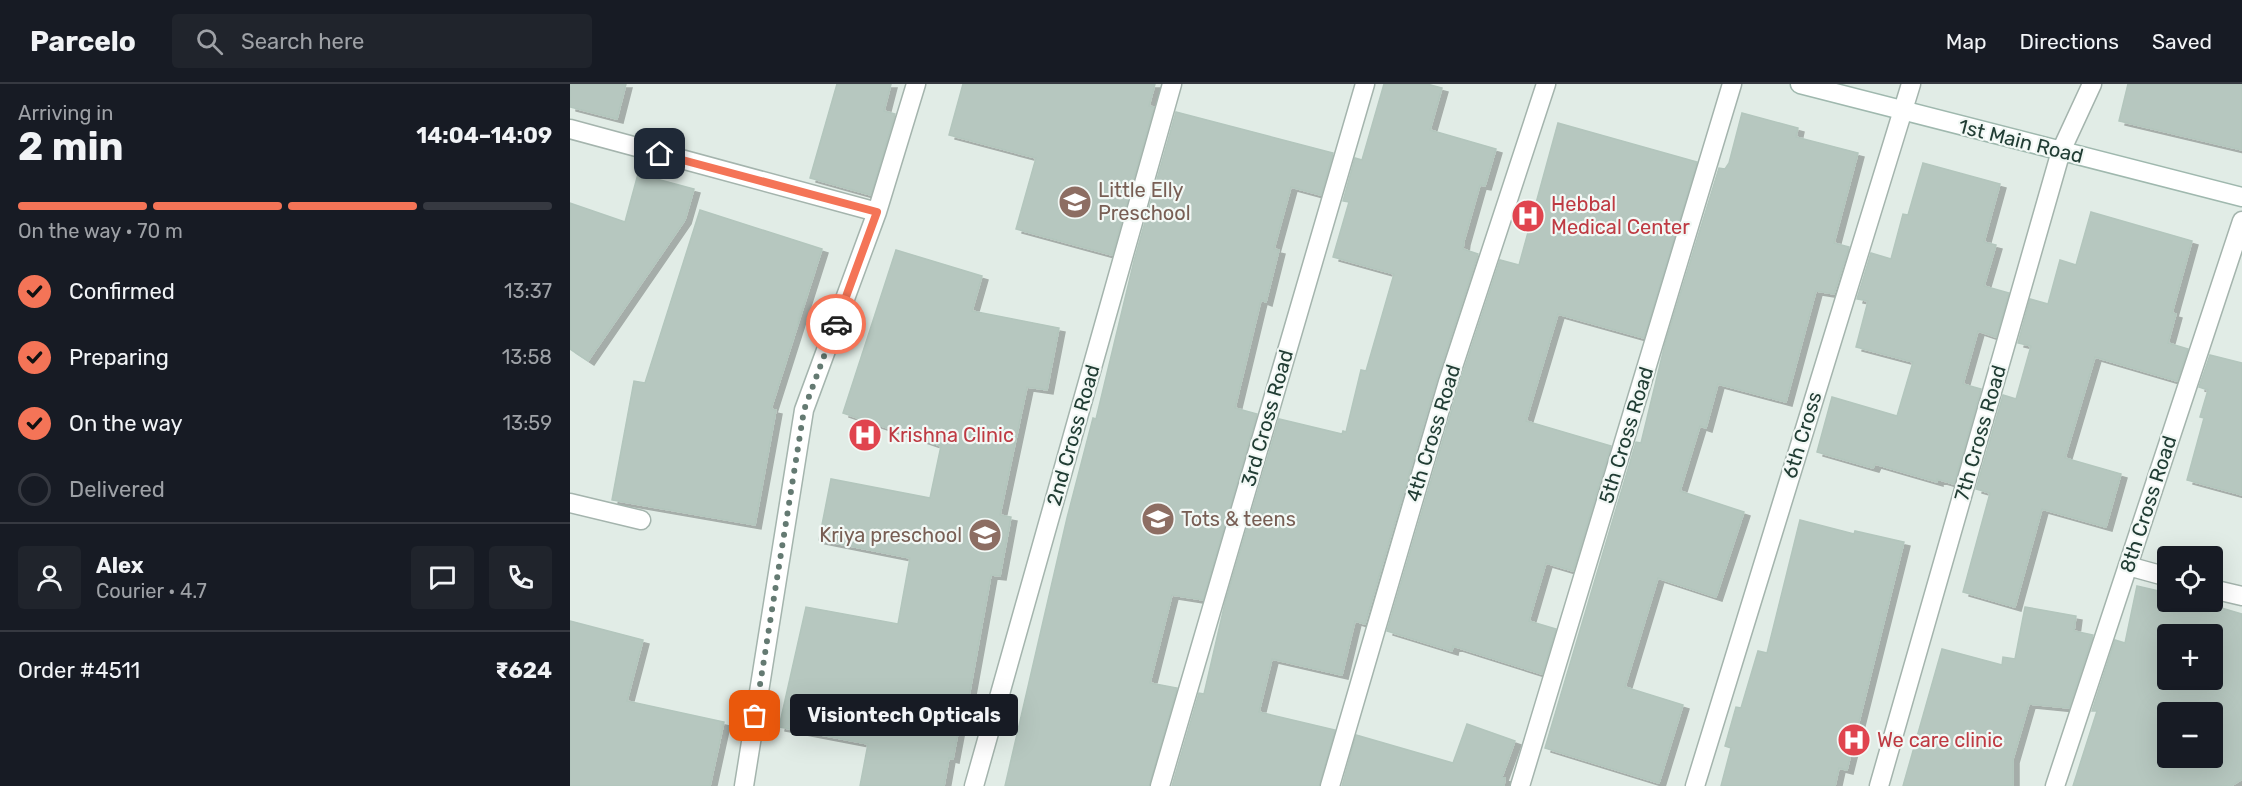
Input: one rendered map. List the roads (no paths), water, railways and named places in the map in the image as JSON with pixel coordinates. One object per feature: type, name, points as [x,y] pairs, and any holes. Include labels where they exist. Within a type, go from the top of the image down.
[{"type":"street","points":[[744,786],[804,410],[877,212],[916,84]]},
{"type":"street","name":"2nd Cross Road","points":[[974,786],[1172,84]]},
{"type":"street","name":"3rd Cross Road","points":[[1160,786],[1365,84]]},
{"type":"street","name":"4th Cross Road","points":[[1330,786],[1448,382],[1546,84]]},
{"type":"street","name":"5th Cross Road","points":[[1520,786],[1732,84]]},
{"type":"street","name":"1st Main Road","points":[[1800,84],[2242,197]]},
{"type":"street","name":"6th Cross","points":[[1695,786],[1911,84]]},
{"type":"street","name":"7th Cross Road","points":[[1879,786],[2061,151],[2092,84]]},
{"type":"street","points":[[570,129],[877,212]]},
{"type":"street","name":"8th Cross Road","points":[[2055,786],[2242,221]]},
{"type":"street","points":[[570,503],[641,520]]},
{"type":"street","points":[[2128,566],[2157,574]]},
{"type":"street","points":[[2223,591],[2242,596]]},
{"type":"place","name":"Little Elly Preschool","points":[[1075,202]]},
{"type":"place","name":"Hebbal Medical Center","points":[[1528,216]]},
{"type":"place","name":"Krishna Clinic","points":[[865,435]]},
{"type":"place","name":"Tots & teens","points":[[1158,519]]},
{"type":"place","name":"Kriya preschool","points":[[985,535]]},
{"type":"place","name":"Visiontech Opticals","points":[[755,716]]},
{"type":"place","name":"We care clinic","points":[[1854,740]]}]
